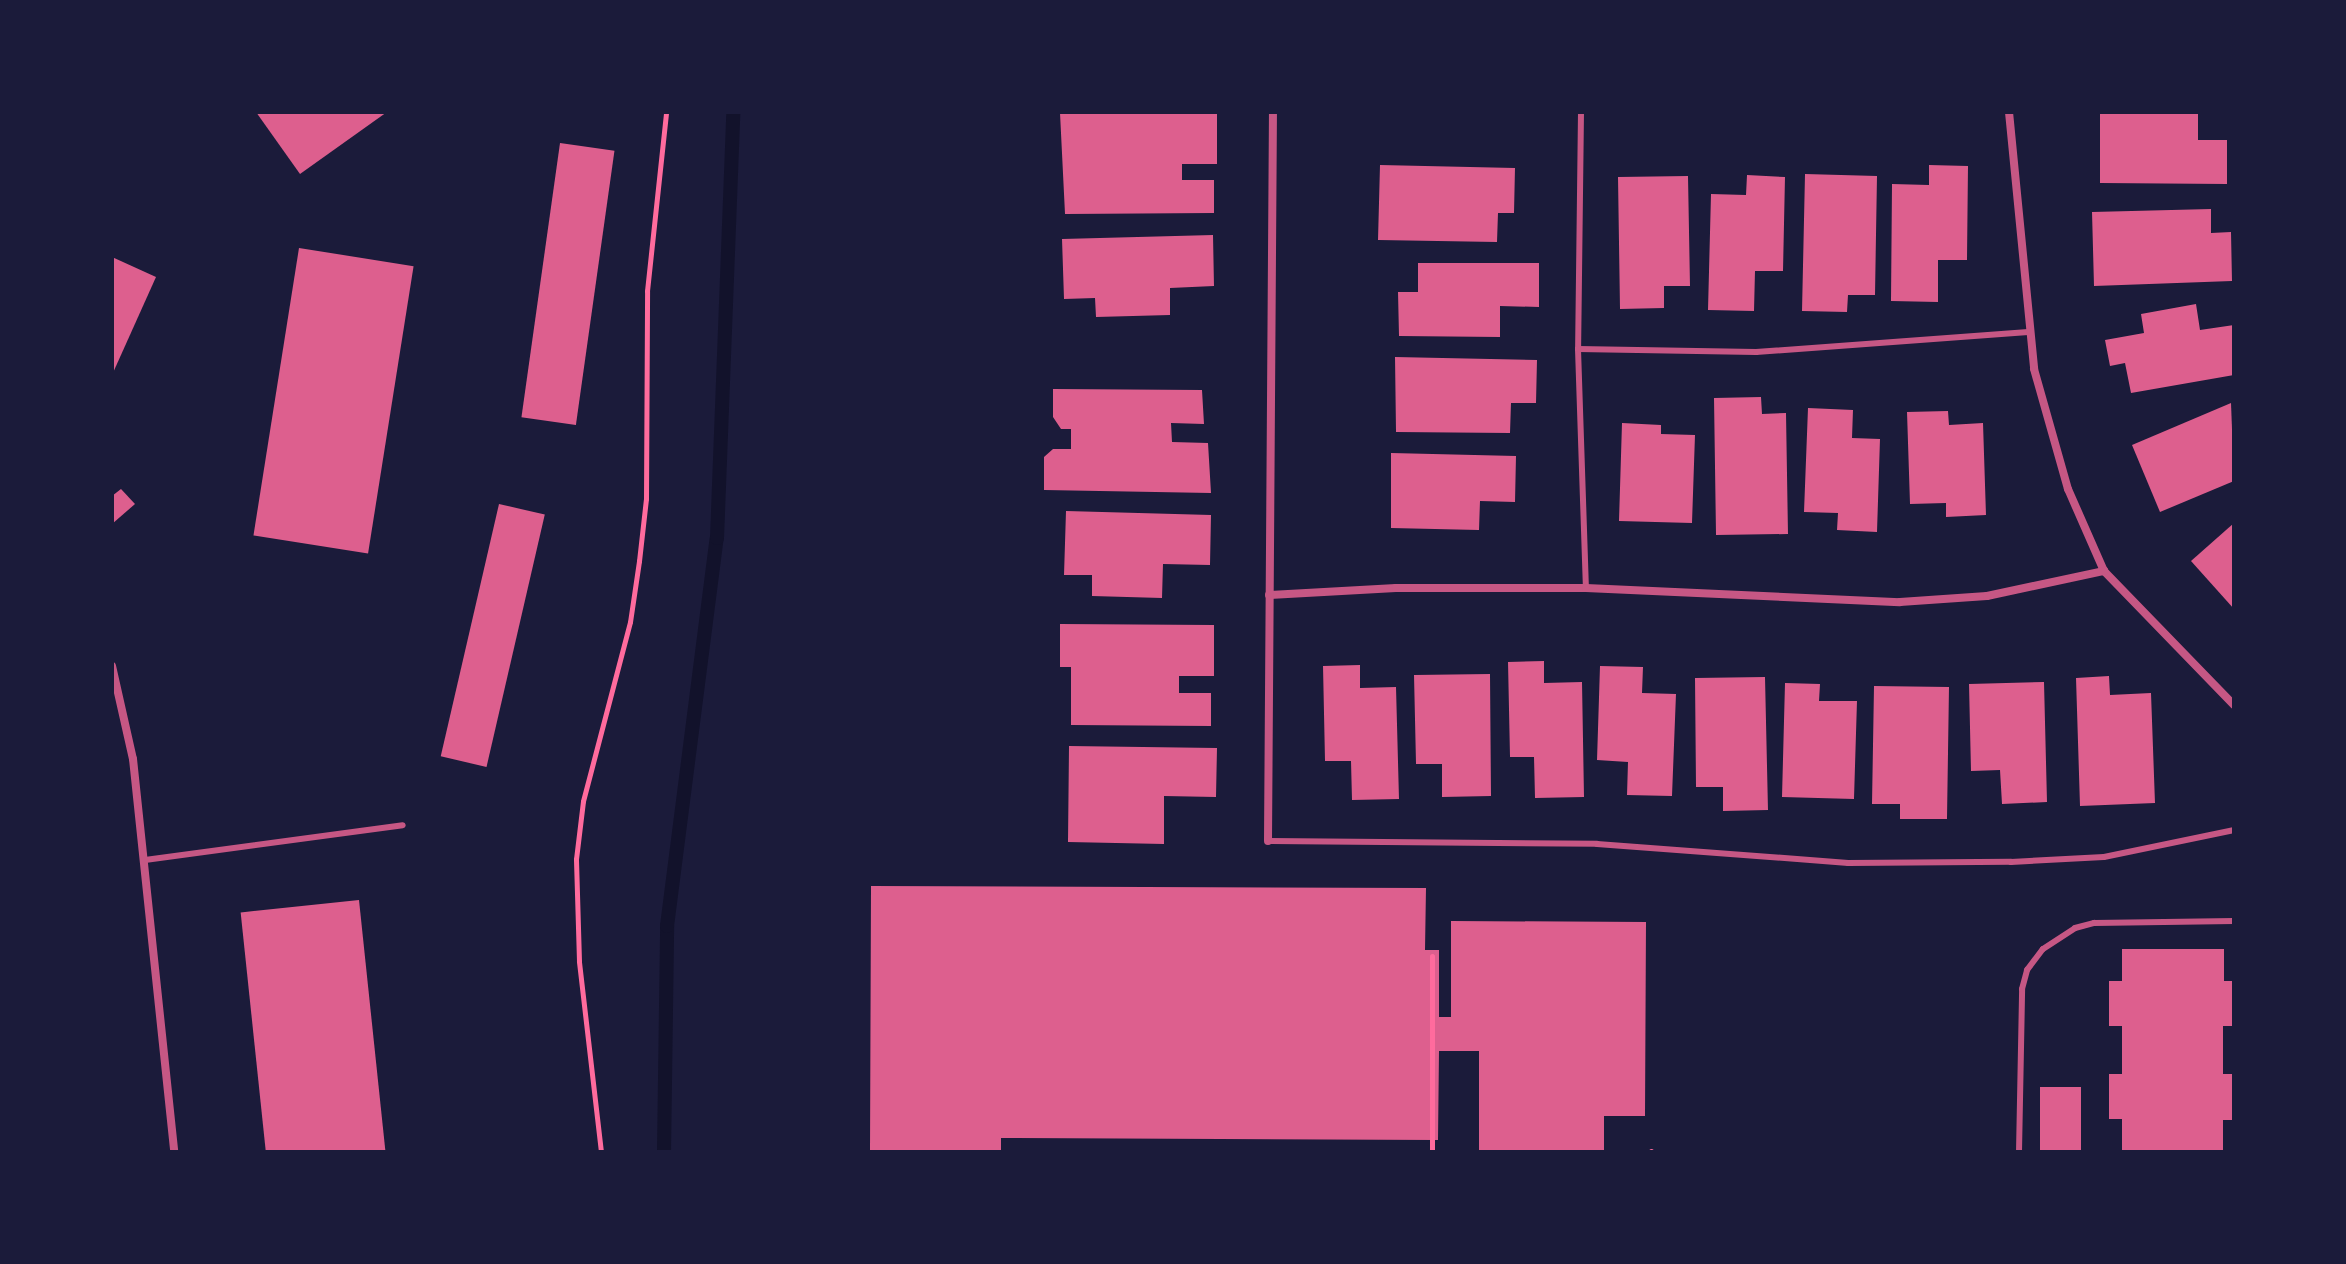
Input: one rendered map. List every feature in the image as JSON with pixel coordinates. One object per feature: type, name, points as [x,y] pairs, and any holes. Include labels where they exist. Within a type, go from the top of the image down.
[{"type":"street","points":[[1268,841],[1273,112]]},
{"type":"street","points":[[2009,112],[2028,332],[2058,464],[2104,571],[2234,705]]},
{"type":"street","points":[[1269,595],[1396,588],[1586,588],[1900,602],[1987,596],[2104,571]]},
{"type":"street","points":[[112,666],[129,731],[174,1152]]},
{"type":"lane","points":[[1581,112],[1578,349],[1586,588]]},
{"type":"lane","points":[[1578,349],[1756,352],[2028,332]]},
{"type":"lane","points":[[145,860],[403,825]]},
{"type":"lane","points":[[1268,841],[1597,844],[1848,863],[2011,862],[2104,857],[2234,830]]},
{"type":"lane","points":[[2019,1152],[2022,989],[2027,970],[2043,949],[2075,928],[2094,923],[2234,921]]},
{"type":"path","points":[[601,1152],[579,961],[576,859],[587,785],[630,622],[643,530],[647,291],[666,112]]},
{"type":"path","points":[[1432,956],[1436,1034],[1432,1152]]},
{"type":"building","points":[[256,112],[387,112],[300,174]]},
{"type":"building","points":[[1217,112],[1217,164],[1182,164],[1182,180],[1214,180],[1214,213],[1065,214],[1060,113]]},
{"type":"building","points":[[2100,112],[2198,112],[2198,140],[2227,140],[2227,184],[2100,183]]},
{"type":"building","points":[[560,143],[614,151],[576,425],[521,417]]},
{"type":"building","points":[[1380,165],[1515,168],[1514,213],[1498,213],[1497,242],[1378,240]]},
{"type":"building","points":[[1929,165],[1968,166],[1967,260],[1938,260],[1938,302],[1891,301],[1892,184],[1929,185]]},
{"type":"building","points":[[1805,174],[1877,176],[1875,295],[1848,295],[1847,312],[1802,311]]},
{"type":"building","points":[[1747,175],[1785,177],[1783,271],[1755,271],[1754,311],[1708,310],[1711,194],[1746,195]]},
{"type":"building","points":[[1688,176],[1690,286],[1664,286],[1664,308],[1620,309],[1618,177]]},
{"type":"building","points":[[2211,209],[2211,233],[2231,232],[2232,281],[2094,286],[2092,212]]},
{"type":"building","points":[[1213,235],[1214,286],[1170,288],[1170,315],[1096,317],[1095,298],[1064,299],[1062,239]]},
{"type":"building","points":[[299,248],[414,266],[368,554],[253,535]]},
{"type":"building","points":[[112,257],[156,277],[112,375]]},
{"type":"building","points":[[1418,263],[1539,263],[1539,307],[1500,306],[1500,337],[1399,336],[1398,292],[1418,292]]},
{"type":"building","points":[[2196,304],[2200,330],[2234,325],[2234,375],[2131,393],[2125,363],[2110,366],[2105,340],[2144,333],[2141,314]]},
{"type":"building","points":[[1395,357],[1537,360],[1536,403],[1511,403],[1510,433],[1396,432]]},
{"type":"building","points":[[1053,389],[1202,390],[1204,424],[1171,423],[1172,442],[1208,443],[1211,493],[1044,490],[1044,457],[1053,449],[1071,449],[1071,429],[1061,429],[1053,417]]},
{"type":"building","points":[[1761,397],[1762,414],[1786,413],[1788,534],[1716,535],[1714,398]]},
{"type":"building","points":[[2231,403],[2234,481],[2160,512],[2132,445]]},
{"type":"building","points":[[1808,408],[1853,410],[1852,438],[1880,439],[1877,532],[1837,530],[1838,513],[1804,512]]},
{"type":"building","points":[[1948,411],[1949,425],[1983,423],[1986,515],[1946,517],[1946,503],[1910,504],[1907,412]]},
{"type":"building","points":[[1622,423],[1661,425],[1661,434],[1695,435],[1692,523],[1619,521]]},
{"type":"building","points":[[1391,453],[1516,456],[1515,502],[1480,501],[1479,530],[1391,528]]},
{"type":"building","points":[[121,489],[135,504],[112,524],[112,496]]},
{"type":"building","points":[[499,504],[545,515],[487,767],[441,756]]},
{"type":"building","points":[[1066,511],[1211,515],[1210,565],[1163,564],[1162,598],[1092,596],[1092,575],[1064,575]]},
{"type":"building","points":[[2234,523],[2234,609],[2191,561]]},
{"type":"building","points":[[1060,624],[1214,625],[1214,676],[1179,676],[1179,693],[1211,693],[1211,726],[1071,725],[1071,667],[1060,667]]},
{"type":"building","points":[[1544,661],[1544,683],[1582,682],[1584,797],[1535,798],[1534,757],[1510,757],[1508,662]]},
{"type":"building","points":[[1360,665],[1360,688],[1396,687],[1399,799],[1352,800],[1351,761],[1325,761],[1323,666]]},
{"type":"building","points":[[1600,666],[1643,667],[1642,693],[1676,694],[1672,796],[1627,795],[1628,762],[1597,760]]},
{"type":"building","points":[[1490,674],[1491,796],[1442,797],[1442,764],[1416,764],[1414,675]]},
{"type":"building","points":[[2109,676],[2110,695],[2151,693],[2155,803],[2080,806],[2076,678]]},
{"type":"building","points":[[1765,677],[1768,810],[1723,811],[1723,787],[1696,787],[1695,678]]},
{"type":"building","points":[[2044,682],[2047,802],[2002,804],[2000,770],[1971,771],[1969,684]]},
{"type":"building","points":[[1785,683],[1820,684],[1819,701],[1857,701],[1854,799],[1782,797]]},
{"type":"building","points":[[1874,686],[1949,687],[1947,819],[1900,819],[1900,804],[1872,804]]},
{"type":"building","points":[[1069,746],[1217,748],[1216,797],[1164,796],[1164,844],[1068,842]]},
{"type":"building","points":[[871,886],[1426,888],[1425,950],[1439,950],[1439,1017],[1451,1017],[1451,921],[1646,922],[1645,1116],[1604,1116],[1604,1151],[1479,1151],[1479,1051],[1439,1051],[1438,1140],[1001,1138],[1001,1152],[870,1152]]},
{"type":"building","points":[[359,900],[385,1152],[266,1152],[241,912]]},
{"type":"building","points":[[2122,949],[2224,949],[2224,981],[2234,981],[2234,1026],[2223,1026],[2223,1074],[2234,1074],[2234,1120],[2223,1120],[2223,1152],[2122,1152],[2122,1119],[2109,1119],[2109,1074],[2122,1074],[2122,1026],[2109,1026],[2109,981],[2122,981]]},
{"type":"building","points":[[2040,1087],[2081,1087],[2081,1152],[2040,1152]]},
{"type":"waterway","points":[[664,1152],[667,926],[717,538],[733,112]]}]
